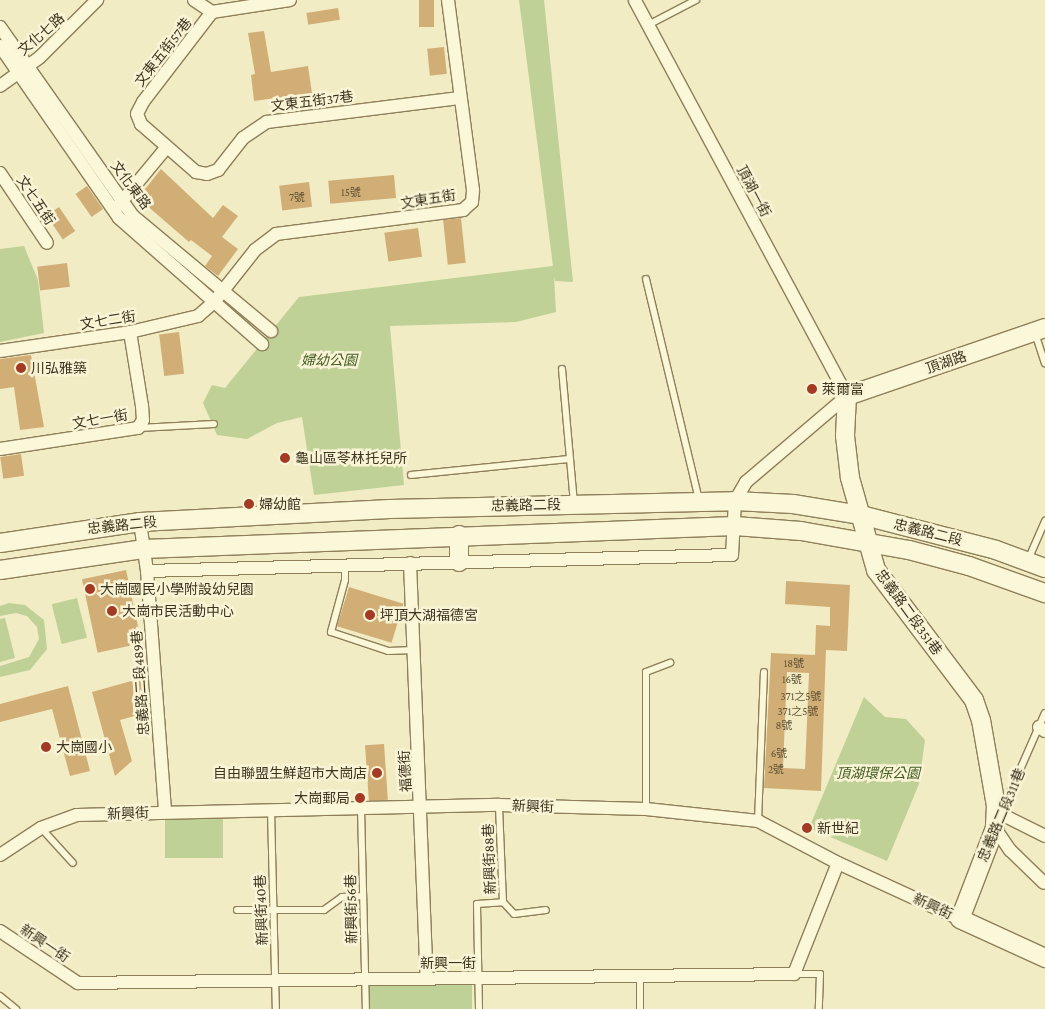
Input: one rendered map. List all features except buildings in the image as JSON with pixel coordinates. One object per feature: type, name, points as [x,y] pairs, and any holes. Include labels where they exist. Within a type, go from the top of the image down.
[{"type":"main road","name":"頂湖路","points":[[847,396],[1040,330]]},
{"type":"main road","points":[[847,396],[845,436],[850,478],[861,515]]},
{"type":"main road","name":"忠義路二段","points":[[0,543],[140,522],[390,509],[735,501],[793,504],[861,515],[946,536],[1045,568]]},
{"type":"main road","name":"忠義路二段351巷","points":[[861,515],[876,570],[974,700],[981,720],[998,821]]},
{"type":"main road","name":"忠義路二段","points":[[0,570],[144,549],[459,535],[736,526],[800,531],[869,542],[969,566],[1045,593]]},
{"type":"main road","points":[[459,535],[459,562]]},
{"type":"main road","name":"忠義路二段311巷","points":[[960,919],[998,821]]},
{"type":"main road","name":"新興街","points":[[960,919],[1045,958]]},
{"type":"street","name":"文化七路","points":[[0,86],[40,57],[97,0]]},
{"type":"street","points":[[194,0],[212,12],[270,1],[290,0]]},
{"type":"street","name":"文東五街","points":[[214,302],[255,250],[276,234],[463,210],[472,202],[473,190],[448,0]]},
{"type":"street","name":"頂湖一街","points":[[635,0],[650,24],[847,396]]},
{"type":"street","name":"文東五街57巷","points":[[166,148],[141,124],[137,114],[143,102],[212,12]]},
{"type":"street","name":"文化東路","points":[[0,28],[23,69],[118,205],[154,250],[262,344]]},
{"type":"street","name":"文化東路","points":[[0,46],[23,69]]},
{"type":"street","name":"文東五街37巷","points":[[166,148],[196,172],[207,174],[218,170],[243,138],[267,122],[460,98]]},
{"type":"street","points":[[118,205],[166,148]]},
{"type":"street","name":"文七五街","points":[[0,173],[47,243]]},
{"type":"street","name":"文化東路","points":[[118,205],[271,331]]},
{"type":"street","name":"文七二街","points":[[0,351],[130,332],[198,316],[214,302]]},
{"type":"street","name":"文七一街","points":[[0,449],[138,428],[142,420],[142,406],[130,332]]},
{"type":"street","name":"頂湖路","points":[[735,501],[746,482],[847,396]]},
{"type":"street","points":[[147,571],[732,555],[736,526],[735,501]]},
{"type":"street","name":"忠義路二段489巷","points":[[140,522],[147,571],[164,812]]},
{"type":"street","name":"福德街","points":[[410,563],[422,807],[427,978]]},
{"type":"street","name":"新興街","points":[[0,855],[41,828],[77,815],[499,805],[646,809],[758,821],[838,863],[960,919]]},
{"type":"street","points":[[998,821],[1045,836]]},
{"type":"street","points":[[998,821],[1010,850],[1044,883]]},
{"type":"street","points":[[794,974],[838,863]]},
{"type":"street","name":"新興一街","points":[[0,931],[78,983],[640,974],[794,974]]},
{"type":"lane","points":[[650,24],[696,0]]},
{"type":"lane","points":[[646,279],[699,502]]},
{"type":"lane","points":[[1040,330],[1045,362]]},
{"type":"lane","points":[[562,369],[568,459],[574,504]]},
{"type":"lane","points":[[138,428],[214,424]]},
{"type":"lane","points":[[411,476],[568,459]]},
{"type":"lane","points":[[1028,561],[1045,521]]},
{"type":"lane","points":[[345,565],[346,580],[330,632],[388,651],[414,650]]},
{"type":"lane","points":[[646,809],[646,672],[670,662]]},
{"type":"lane","points":[[758,821],[764,672]]},
{"type":"lane","name":"忠義路二段311巷","points":[[998,821],[1042,729],[1045,713]]},
{"type":"lane","name":"新興街88巷","points":[[477,978],[477,904],[503,902],[499,805]]},
{"type":"lane","name":"新興街56巷","points":[[361,808],[366,1009]]},
{"type":"lane","name":"新興街40巷","points":[[271,810],[276,1009]]},
{"type":"lane","points":[[41,828],[73,863]]},
{"type":"lane","points":[[237,910],[324,910],[342,897],[363,896]]},
{"type":"lane","points":[[503,902],[514,914],[546,910]]},
{"type":"lane","points":[[640,974],[640,1009]]},
{"type":"lane","points":[[794,974],[820,974],[819,1009]]},
{"type":"lane","points":[[477,978],[479,1009]]},
{"type":"lane","points":[[0,996],[16,1009]]},
{"type":"green space","name":"婦幼公園","points":[[519,0],[544,0],[573,282],[555,281],[554,276],[556,312],[516,322],[390,326],[404,485],[314,495],[302,417],[277,423],[247,439],[217,435],[203,403],[212,385],[225,388],[299,297],[553,266]]},
{"type":"green space","points":[[24,246],[38,280],[44,333],[0,342],[0,249]]},
{"type":"green space","points":[[77,598],[87,638],[62,644],[52,604]]},
{"type":"green space","points":[[9,603],[25,605],[44,620],[47,649],[30,670],[0,677],[0,666],[29,657],[39,639],[37,627],[27,616],[16,613],[0,616],[0,606]]},
{"type":"green space","points":[[5,618],[15,658],[0,662],[0,619]]},
{"type":"green space","name":"頂湖環保公園","points":[[864,697],[885,717],[906,719],[925,740],[919,784],[887,861],[809,828]]},
{"type":"green space","points":[[165,819],[223,819],[223,858],[165,858]]},
{"type":"green space","points":[[369,983],[472,983],[472,1009],[369,1009]]},
{"type":"place","name":"川弘雅築","points":[[21,368]]},
{"type":"place","name":"萊爾富","points":[[812,389]]},
{"type":"place","name":"龜山區苓林托兒所","points":[[285,458]]},
{"type":"place","name":"婦幼館","points":[[249,504]]},
{"type":"place","name":"大崗國民小學附設幼兒園","points":[[90,589]]},
{"type":"place","name":"大崗市民活動中心","points":[[112,611]]},
{"type":"place","name":"坪頂大湖福德宮","points":[[370,615]]},
{"type":"place","name":"大崗國小","points":[[46,747]]},
{"type":"place","name":"自由聯盟生鮮超市大崗店","points":[[377,773]]},
{"type":"place","name":"大崗郵局","points":[[360,798]]},
{"type":"place","name":"新世紀","points":[[807,828]]}]
